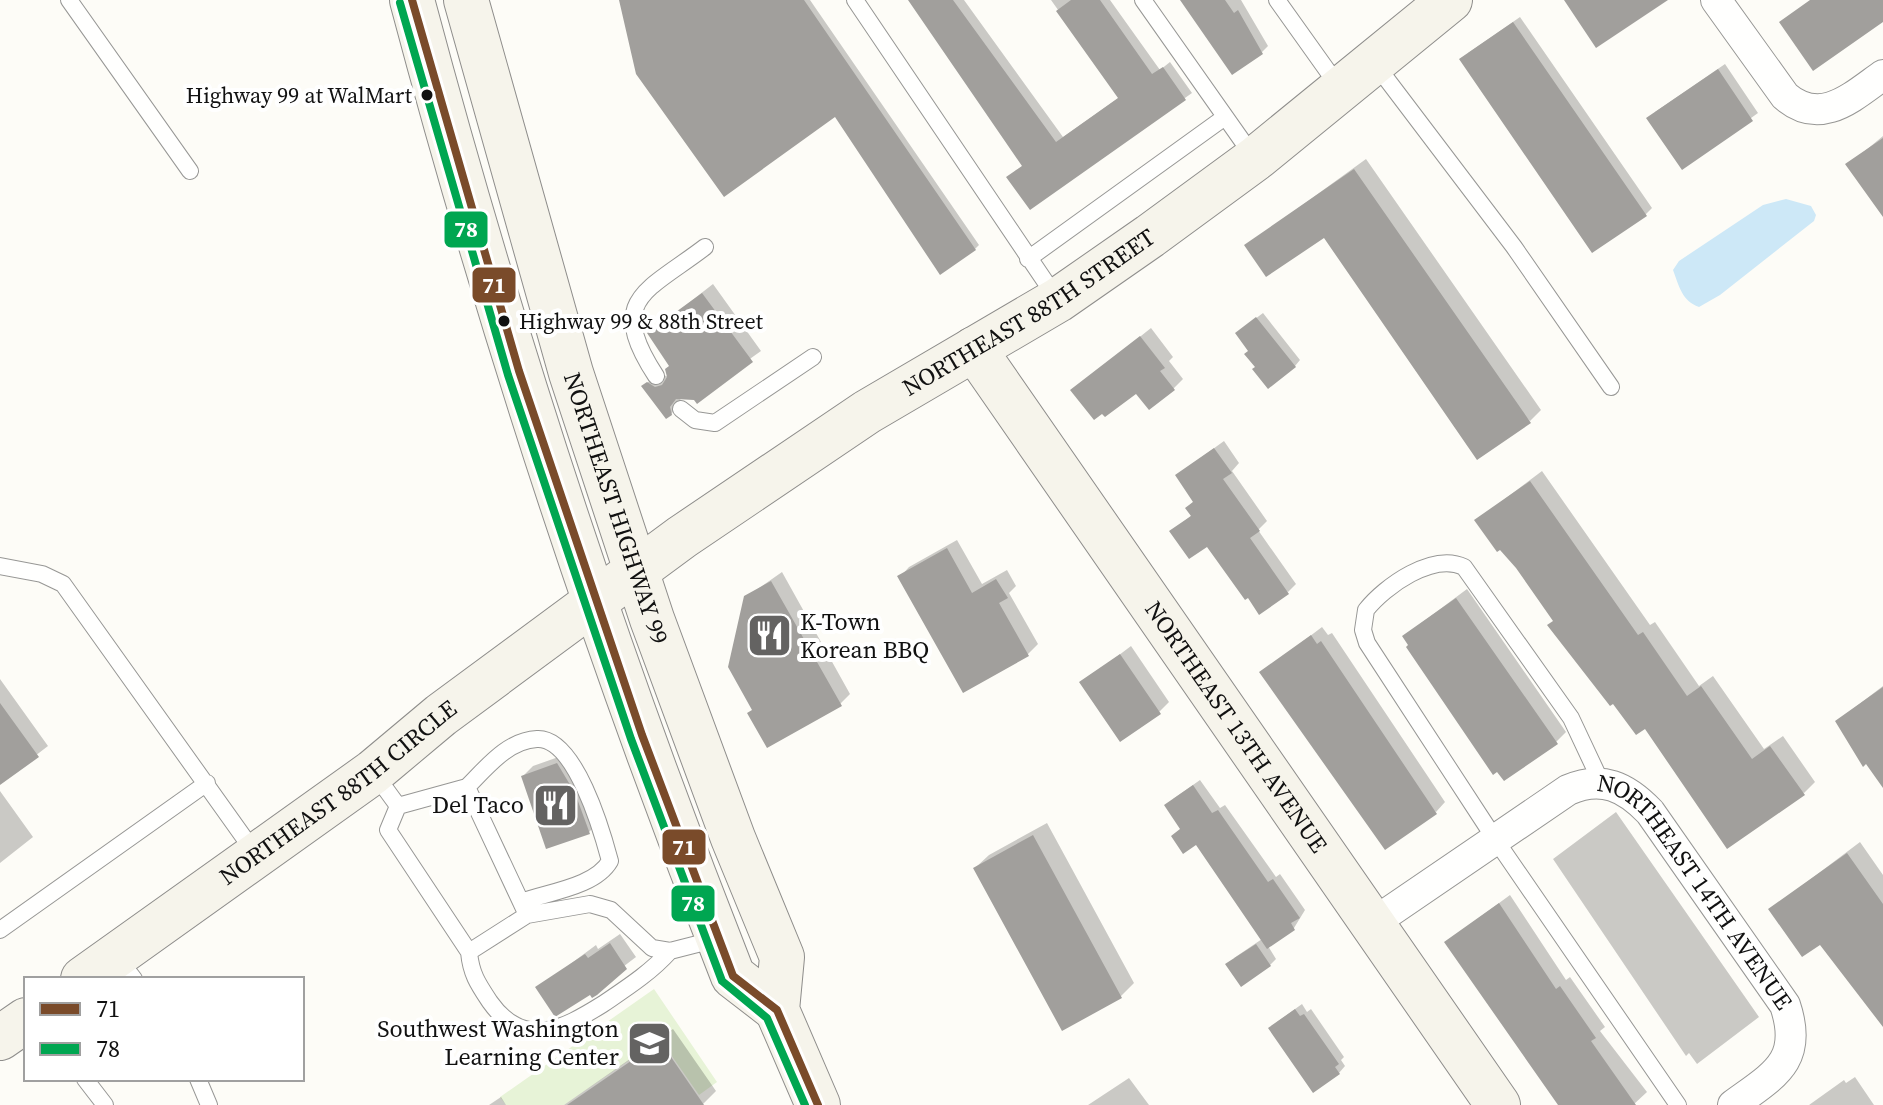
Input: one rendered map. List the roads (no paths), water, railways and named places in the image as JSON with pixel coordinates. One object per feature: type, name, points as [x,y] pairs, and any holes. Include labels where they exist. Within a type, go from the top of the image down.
[{"type":"street","name":"NORTHEAST HIGHWAY 99","points":[[412,0],[488,277],[593,604],[733,976],[777,1010]]},
{"type":"street","name":"NORTHEAST HIGHWAY 99","points":[[466,0],[541,274],[636,573],[733,838],[782,957],[777,1010],[818,1105]]},
{"type":"street","name":"NORTHEAST 88TH STREET","points":[[593,604],[682,537],[867,412],[1058,300],[1255,159],[1450,0]]},
{"type":"street","points":[[1726,4],[1785,96],[1814,111],[1839,106],[1883,75]]},
{"type":"street","name":"NORTHEAST 13TH AVENUE","points":[[974,349],[1498,1105]]},
{"type":"street","name":"NORTHEAST 88TH CIRCLE","points":[[111,971],[256,854],[373,772],[441,715],[593,604]]},
{"type":"street","points":[[1373,923],[1568,790],[1602,784]]},
{"type":"street","name":"NORTHEAST 14TH AVENUE","points":[[1602,784],[1623,788],[1650,812],[1785,1005],[1792,1026],[1792,1045],[1781,1067],[1733,1105]]},
{"type":"street","points":[[0,1038],[24,1021]]},
{"type":"lane","points":[[69,0],[190,171]]},
{"type":"lane","points":[[855,0],[1058,300]]},
{"type":"lane","points":[[1143,0],[1255,159]]},
{"type":"lane","points":[[1277,0],[1340,88]]},
{"type":"lane","points":[[1373,60],[1514,247],[1611,387]]},
{"type":"lane","points":[[1028,259],[1225,117]]},
{"type":"lane","points":[[656,376],[633,332],[632,308],[643,294],[705,247]]},
{"type":"lane","points":[[681,409],[695,420],[715,423],[813,357]]},
{"type":"lane","name":"NORTHEAST 14TH AVENUE","points":[[1602,784],[1578,729],[1468,570],[1453,563],[1432,564],[1399,583],[1366,610],[1365,639],[1495,839],[1678,1105]]},
{"type":"lane","points":[[0,566],[42,574],[63,584],[256,854]]},
{"type":"lane","points":[[398,806],[467,787],[501,753],[523,742],[539,738],[556,745],[570,759],[603,836],[610,861],[604,871],[591,879],[524,908],[469,952]]},
{"type":"lane","points":[[373,772],[398,806]]},
{"type":"lane","points":[[0,930],[207,783]]},
{"type":"lane","points":[[467,787],[524,908]]},
{"type":"lane","points":[[398,806],[388,830],[469,952],[471,975],[503,1020],[540,1031],[565,1027],[648,975],[670,951]]},
{"type":"lane","points":[[524,908],[590,904],[611,910],[652,948],[670,951],[718,938]]},
{"type":"lane","points":[[87,1081],[105,1105]]},
{"type":"lane","points":[[199,1081],[209,1105]]},
{"type":"water","points":[[1786,199],[1811,206],[1816,215],[1814,221],[1720,295],[1699,307],[1689,301],[1673,270],[1679,261],[1763,205]]},
{"type":"place","name":"Highway 99 at WalMart","points":[[427,95]]},
{"type":"place","name":"Highway 99 & 88th Street","points":[[504,321]]},
{"type":"place","name":"K-Town Korean BBQ","points":[[769,636]]},
{"type":"place","name":"Del Taco","points":[[555,805]]},
{"type":"place","name":"Southwest Washington Learning Center","points":[[650,1043]]}]
